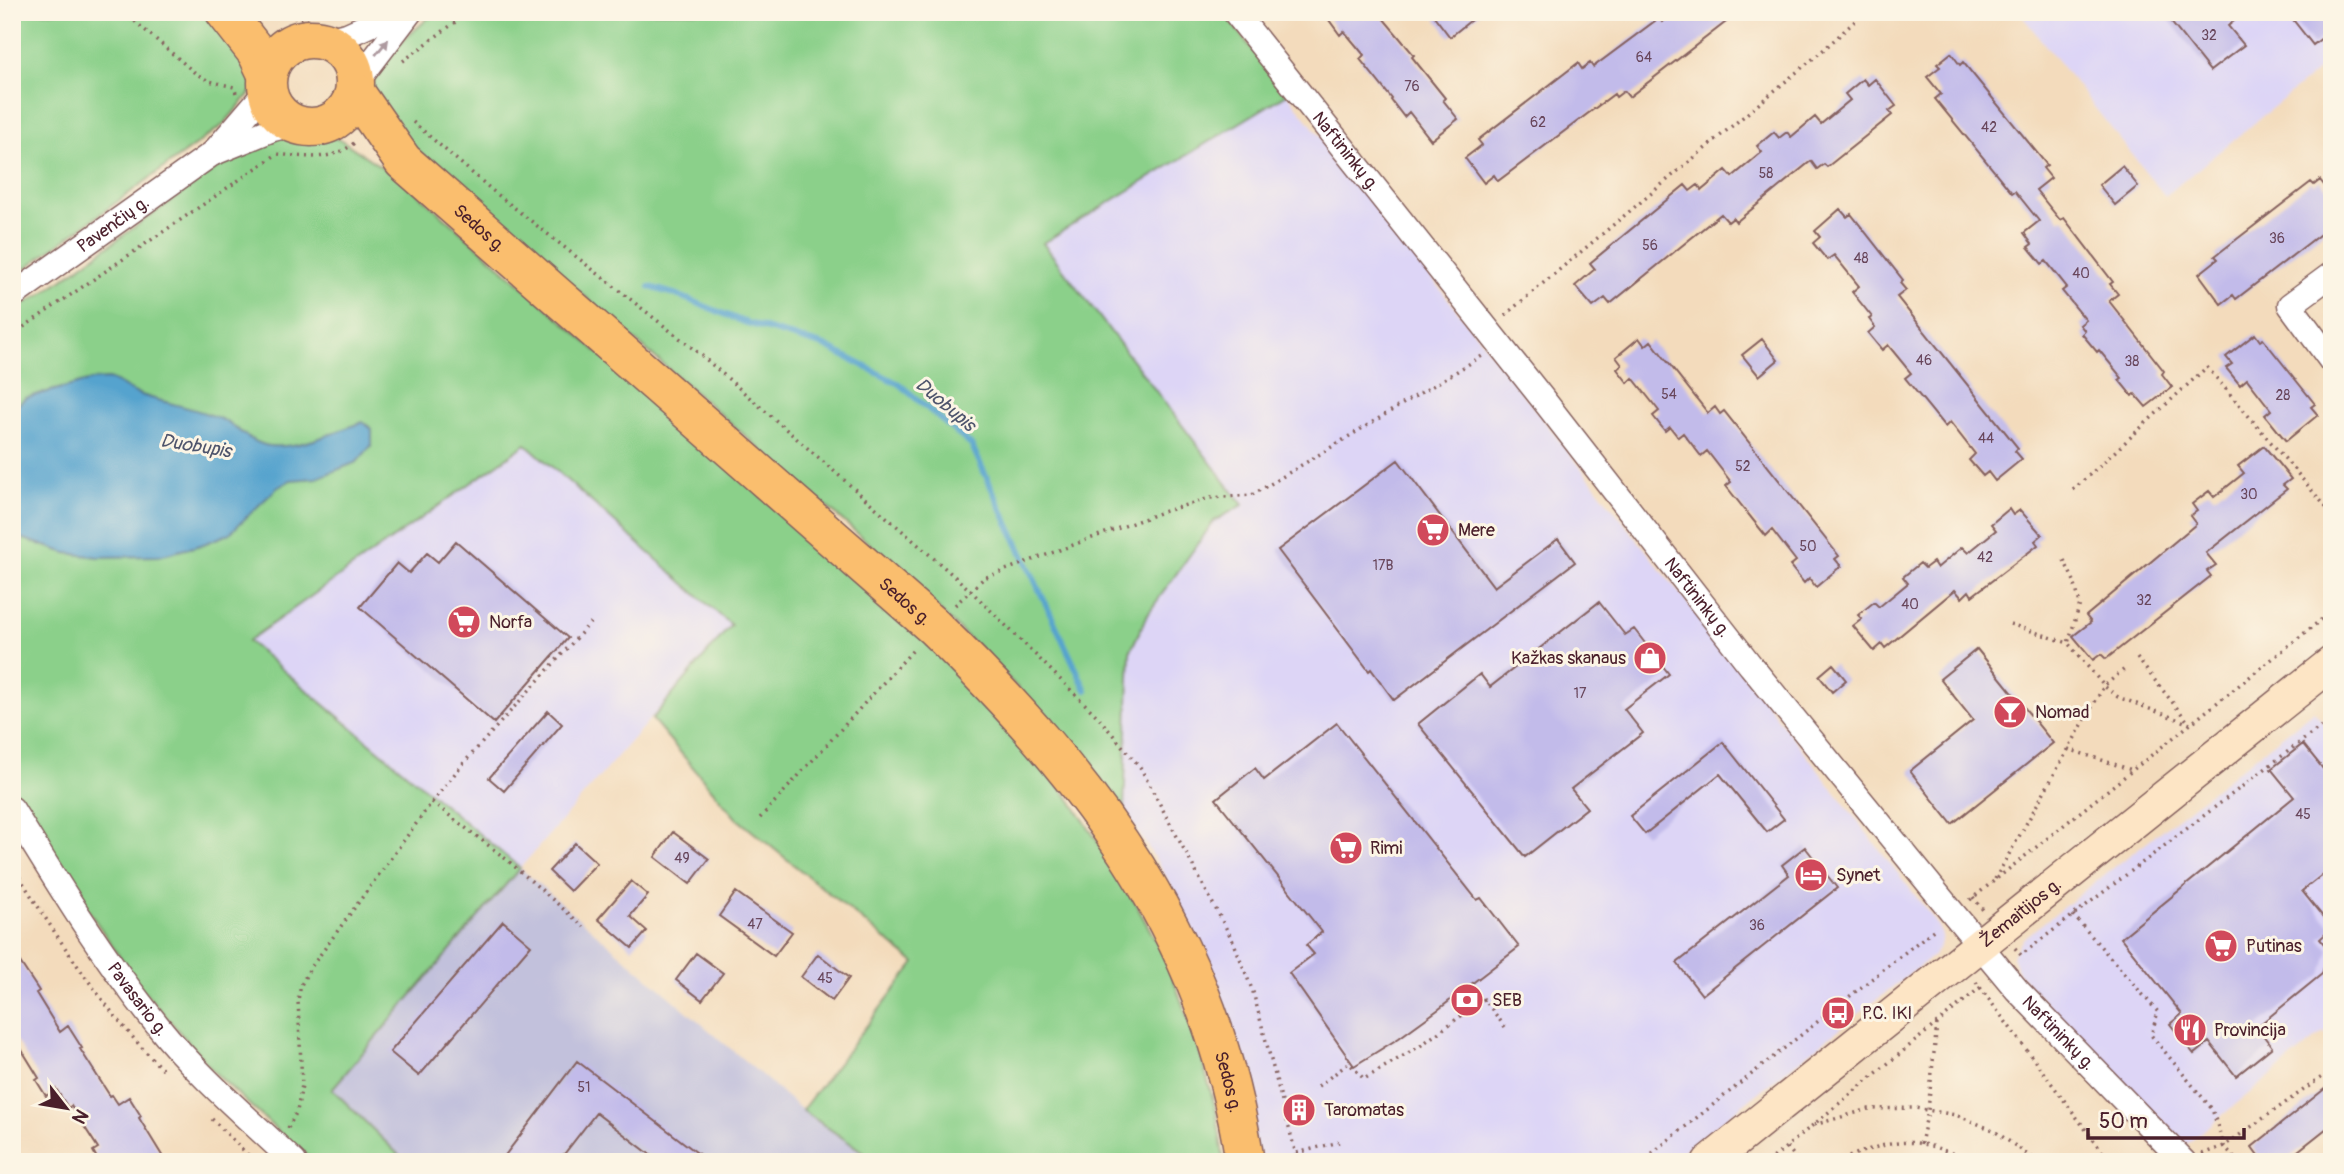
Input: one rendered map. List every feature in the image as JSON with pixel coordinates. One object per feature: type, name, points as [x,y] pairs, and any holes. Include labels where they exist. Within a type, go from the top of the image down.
[{"type":"main road","points":[[225,12],[257,53],[259,94],[276,111],[308,125],[344,113],[355,88],[350,61],[344,52],[314,39],[276,30],[242,12]]},
{"type":"main road","points":[[259,94],[272,61],[280,51],[291,43],[314,39]]},
{"type":"main road","name":"Sedos g.","points":[[355,88],[403,161]]},
{"type":"main road","name":"Sedos g.","points":[[308,125],[359,139],[403,161],[934,627],[987,679],[1083,789],[1131,857],[1163,910],[1207,1009],[1231,1090],[1245,1162]]},
{"type":"main road","name":"Žemaitijos g.","points":[[1709,1162],[2332,663]]},
{"type":"street","points":[[314,39],[347,35],[398,12]]},
{"type":"street","points":[[355,88],[410,12]]},
{"type":"street","name":"Naftininkų g.","points":[[1235,12],[1751,666],[1953,913],[2017,990],[2183,1161]]},
{"type":"street","name":"Pavenčių g.","points":[[213,153],[259,94]]},
{"type":"street","name":"Pavenčių g.","points":[[12,296],[213,153],[273,129],[308,125]]},
{"type":"street","points":[[2332,274],[2290,305],[2332,362]]},
{"type":"street","name":"Pavasario g.","points":[[12,809],[85,929],[159,1027],[223,1096],[294,1162]]},
{"type":"path","points":[[124,12],[195,73],[209,81],[259,94]]},
{"type":"path","points":[[393,68],[469,12]]},
{"type":"path","points":[[1487,330],[1821,52],[1865,12]]},
{"type":"path","points":[[12,335],[278,154],[307,158],[327,157],[345,151],[359,139]]},
{"type":"path","points":[[760,818],[934,627],[984,578],[1163,513],[1210,499],[1252,495],[1484,355]]},
{"type":"path","points":[[2073,490],[2207,367],[2326,507],[2332,509]]},
{"type":"path","points":[[2064,560],[2074,581],[2080,604],[2068,643]]},
{"type":"path","points":[[1641,1162],[2332,611]]},
{"type":"path","points":[[275,1144],[289,1126],[301,1097],[298,1000],[301,985],[309,970],[461,766],[591,622]]},
{"type":"path","points":[[2010,624],[2068,643],[2104,686],[2118,696],[2190,724]]},
{"type":"path","points":[[2137,658],[2190,724]]},
{"type":"path","points":[[1993,881],[2104,686],[2127,667]]},
{"type":"path","points":[[1981,944],[2021,955],[2332,718]]},
{"type":"path","points":[[2068,749],[2132,770]]},
{"type":"path","points":[[432,802],[496,851],[584,927]]},
{"type":"path","points":[[1973,897],[1981,944],[1980,989],[2110,1162]]},
{"type":"path","points":[[2073,915],[2158,1012],[2151,1035],[2212,1109],[2224,1146],[2239,1162]]},
{"type":"path","points":[[1768,1162],[2001,971]]},
{"type":"path","points":[[1318,1086],[1349,1063],[1364,1079],[1420,1046],[1484,999],[1505,1027]]},
{"type":"path","points":[[1922,1144],[1937,1024]]},
{"type":"path","points":[[2183,1161],[2224,1146],[2332,1070]]},
{"type":"path","points":[[1812,1126],[1869,1109],[1928,1110],[1956,1115],[1993,1130],[2038,1162]]},
{"type":"path","points":[[1296,1153],[1339,1142]]},
{"type":"path","points":[[1836,1162],[1873,1147],[1922,1144],[1966,1158],[1970,1162]]},
{"type":"path","points":[[1786,1147],[1799,1162]]},
{"type":"shaded area","points":[[2019,12],[2332,12],[2332,59],[2165,196]]},
{"type":"shaded area","points":[[1287,94],[1787,730],[1935,921],[1942,935],[1940,946],[1934,955],[1669,1162],[1258,1162],[1236,1039],[1204,952],[1168,879],[1124,809],[1130,652],[1147,615],[1214,521],[1243,504],[1043,243]]},
{"type":"shaded area","points":[[526,443],[732,625],[520,868],[248,641]]},
{"type":"shaded area","points":[[2314,711],[2332,733],[2332,1040],[2324,1032],[2187,1144],[2117,1078],[2018,973],[2012,956],[2024,938]]},
{"type":"shaded area","points":[[520,868],[802,1110],[863,1153],[860,1162],[406,1162],[331,1089]]},
{"type":"green space","points":[[12,12],[205,12],[234,38],[255,81],[252,91],[223,125],[12,278]]},
{"type":"green space","points":[[435,12],[1223,12],[1287,94],[1043,243],[1243,505],[1214,521],[1147,615],[1130,652],[1124,809],[1052,724],[986,655],[880,553],[389,126],[368,81],[389,53]]},
{"type":"green space","points":[[279,136],[328,136],[341,140],[407,184],[965,676],[1070,799],[1123,881],[1165,957],[1198,1046],[1216,1110],[1224,1162],[860,1162],[863,1152],[802,1110],[915,963],[736,818],[652,719],[731,625],[526,444],[248,641],[520,868],[332,1089],[406,1162],[315,1162],[214,1072],[137,983],[24,814],[12,789],[12,311],[42,294],[225,162],[255,144]]},
{"type":"water","points":[[108,379],[136,393],[223,420],[263,445],[294,445],[363,422],[372,429],[372,445],[357,462],[317,478],[291,480],[277,488],[229,534],[159,556],[98,557],[66,553],[12,535],[12,410],[25,398],[92,380]]},
{"type":"building","points":[[1330,12],[1378,12],[1414,55],[1412,57],[1458,119],[1431,140],[1409,112],[1404,117],[1360,59],[1364,55],[1344,31],[1340,35],[1329,20],[1333,17]]},
{"type":"building","points":[[1431,12],[1481,12],[1450,37]]},
{"type":"building","points":[[1675,12],[1739,12],[1629,97],[1624,91],[1616,97],[1614,94],[1498,181],[1494,175],[1484,183],[1465,158],[1482,145],[1478,140],[1578,63],[1582,69],[1590,63],[1593,67],[1659,18],[1662,22]]},
{"type":"building","points":[[2163,12],[2245,12],[2228,26],[2244,45],[2210,71]]},
{"type":"building","points":[[2287,12],[2332,12],[2332,30],[2313,45]]},
{"type":"building","points":[[1951,53],[1960,65],[1963,62],[2047,165],[2043,168],[2051,178],[2036,190],[2060,220],[2064,218],[2113,282],[2110,284],[2118,294],[2109,301],[2164,371],[2162,374],[2172,387],[2146,407],[2135,394],[2132,396],[2119,380],[2122,378],[2082,334],[2085,331],[2080,325],[2086,320],[2062,291],[2067,287],[2046,261],[2042,264],[2028,247],[2032,244],[2024,233],[2039,221],[2015,191],[2012,193],[1935,99],[1941,94],[1927,77],[1940,67],[1937,64]]},
{"type":"building","points":[[1863,79],[1868,85],[1875,79],[1896,106],[1889,111],[1892,115],[1827,167],[1824,164],[1817,169],[1811,161],[1736,222],[1733,218],[1728,222],[1721,214],[1610,304],[1605,298],[1593,307],[1575,286],[1595,269],[1590,263],[1685,185],[1690,191],[1698,185],[1702,190],[1726,170],[1732,177],[1762,152],[1757,146],[1774,132],[1779,138],[1787,132],[1791,137],[1815,117],[1821,124],[1850,100],[1845,94]]},
{"type":"building","points":[[2122,166],[2138,186],[2115,205],[2099,185]]},
{"type":"building","points":[[2320,180],[2332,195],[2332,225],[2236,299],[2233,295],[2221,304],[2199,274],[2218,259],[2215,256],[2311,182],[2314,185]]},
{"type":"building","points":[[1840,209],[1847,217],[1851,214],[1903,280],[1900,283],[1906,290],[1897,297],[2018,448],[2015,451],[2022,459],[1995,481],[1988,472],[1983,476],[1969,460],[1975,454],[1950,422],[1945,427],[1905,378],[1911,373],[1888,345],[1882,350],[1868,333],[1875,327],[1869,319],[1872,317],[1852,292],[1859,286],[1834,255],[1827,260],[1813,243],[1820,237],[1815,231]]},
{"type":"building","points":[[2255,334],[2260,341],[2263,339],[2315,404],[2311,407],[2318,415],[2286,441],[2265,415],[2271,410],[2247,379],[2240,385],[2226,368],[2232,364],[2226,357]]},
{"type":"building","points":[[1639,338],[1645,346],[1651,341],[1708,413],[1715,407],[1720,414],[1724,411],[1839,556],[1835,559],[1841,566],[1816,587],[1809,578],[1804,583],[1790,566],[1796,561],[1772,530],[1766,536],[1753,520],[1726,486],[1731,482],[1707,451],[1701,456],[1683,433],[1678,437],[1670,427],[1665,431],[1653,416],[1659,411],[1633,378],[1628,383],[1617,369],[1622,365],[1616,357]]},
{"type":"building","points":[[1762,339],[1778,360],[1759,376],[1742,355]]},
{"type":"building","points":[[2264,446],[2291,479],[2283,485],[2287,489],[2206,553],[2216,565],[2207,571],[2211,576],[2106,659],[2101,654],[2093,660],[2073,636],[2091,622],[2086,616],[2196,524],[2190,516],[2197,511],[2192,504],[2209,491],[2214,497],[2244,473],[2238,466]]},
{"type":"building","points":[[1398,460],[1494,587],[1558,539],[1575,562],[1394,700],[1278,550]]},
{"type":"building","points":[[2009,509],[2013,515],[2020,510],[2042,535],[2035,541],[2038,545],[1972,596],[1969,591],[1962,598],[1955,590],[1885,648],[1882,644],[1874,651],[1853,626],[1862,619],[1858,615],[1874,602],[1879,607],[1908,583],[1903,577],[1920,563],[1925,568],[1933,562],[1937,568],[1962,547],[1968,553],[1996,530],[1991,524]]},
{"type":"building","name":"Norfa","points":[[456,541],[568,638],[494,723],[360,607],[397,563],[409,573],[427,553],[438,562]]},
{"type":"building","points":[[1599,602],[1625,635],[1634,629],[1669,674],[1624,709],[1643,733],[1571,789],[1587,808],[1525,857],[1418,724],[1480,674],[1490,687]]},
{"type":"building","points":[[1977,649],[2053,743],[1952,824],[1910,771],[1973,720],[1940,679]]},
{"type":"building","points":[[1833,664],[1846,680],[1832,692],[1819,676]]},
{"type":"building","points":[[548,711],[562,724],[504,791],[489,778]]},
{"type":"building","name":"Rimi","points":[[1337,723],[1477,900],[1481,898],[1519,947],[1399,1038],[1354,1066],[1289,973],[1314,954],[1306,945],[1322,932],[1216,799],[1255,768],[1264,780]]},
{"type":"building","points":[[1723,742],[1784,819],[1767,832],[1720,774],[1645,834],[1630,816]]},
{"type":"building","points":[[2303,744],[2332,780],[2332,867],[2302,891],[2332,928],[2320,939],[2329,950],[2322,974],[2257,1027],[2272,1047],[2236,1076],[2209,1042],[2194,1054],[2170,1024],[2182,1014],[2121,938],[2294,797],[2271,769]]},
{"type":"building","points":[[673,832],[709,859],[690,884],[655,857]]},
{"type":"building","points":[[575,843],[597,863],[570,891],[549,871]]},
{"type":"building","points":[[1805,847],[1837,888],[1702,995],[1677,963],[1789,875],[1782,865]]},
{"type":"building","points":[[631,881],[648,895],[630,916],[647,931],[632,948],[598,919]]},
{"type":"building","points":[[736,892],[792,932],[774,956],[719,916]]},
{"type":"building","points":[[503,921],[531,945],[419,1076],[390,1052]]},
{"type":"building","points":[[12,950],[39,991],[36,993],[60,1032],[68,1026],[110,1096],[112,1095],[118,1104],[129,1097],[166,1162],[99,1162],[93,1151],[98,1148],[71,1106],[68,1108],[56,1089],[46,1096],[36,1080],[39,1078],[12,1034]]},
{"type":"building","points":[[696,953],[723,973],[702,1000],[676,980]]},
{"type":"building","points":[[818,954],[849,978],[832,1001],[801,977]]},
{"type":"building","points":[[577,1061],[709,1162],[660,1162],[596,1113],[558,1162],[500,1162]]},
{"type":"building","points":[[2332,1083],[2332,1124],[2284,1162],[2263,1162],[2252,1147]]},
{"type":"waterway","name":"Duobupis","points":[[650,287],[744,322],[825,346],[899,384],[972,446],[1086,690]]},
{"type":"place","name":"Mere","points":[[1433,530]]},
{"type":"place","name":"Norfa","points":[[464,622]]},
{"type":"place","name":"Kažkas skanaus","points":[[1650,658]]},
{"type":"place","name":"Nomad","points":[[2010,712]]},
{"type":"place","name":"Rimi","points":[[1346,848]]},
{"type":"place","name":"Synet","points":[[1811,875]]},
{"type":"place","name":"Putinas","points":[[2221,946]]},
{"type":"place","name":"SEB","points":[[1467,1000]]},
{"type":"place","name":"P.C. IKI","points":[[1838,1013]]},
{"type":"place","name":"Provincija","points":[[2190,1030]]},
{"type":"place","name":"Taromatas","points":[[1299,1110]]}]
